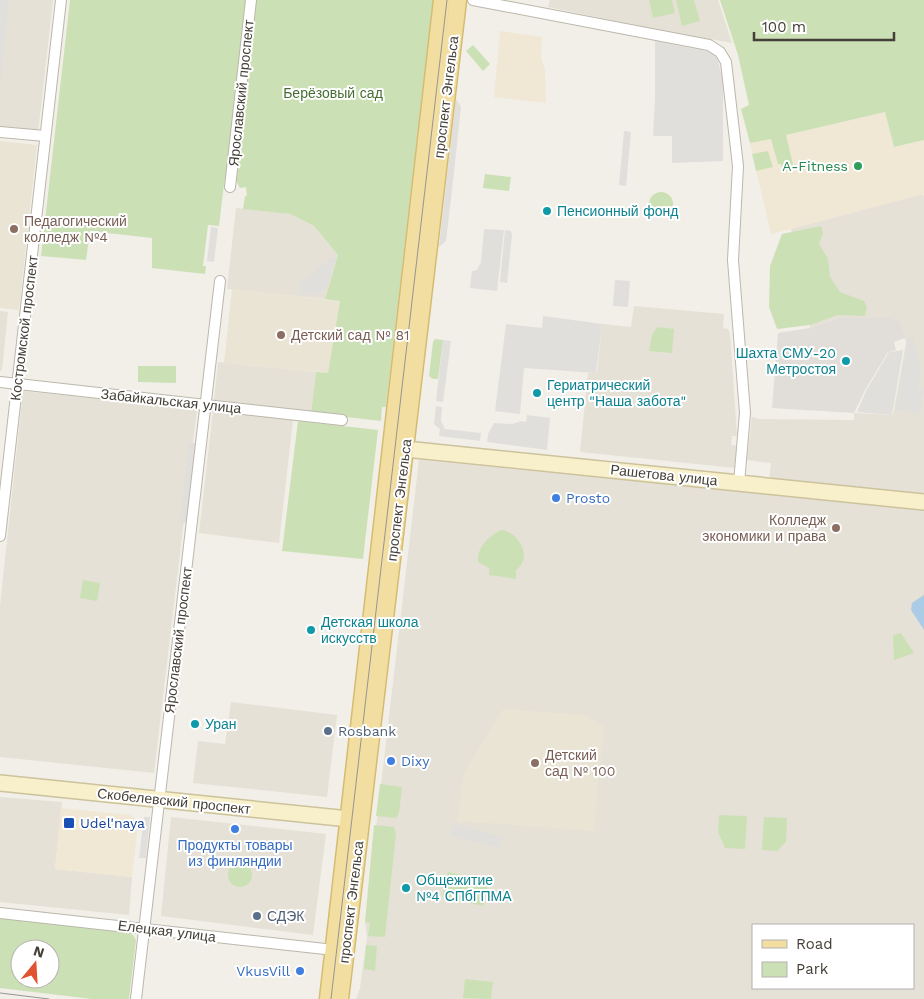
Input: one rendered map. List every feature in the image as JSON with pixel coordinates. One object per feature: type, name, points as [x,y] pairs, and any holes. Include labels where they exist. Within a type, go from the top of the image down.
[{"type":"main road","name":"проспект Энгельса","points":[[340,999],[355,819],[398,448],[442,0]]},
{"type":"main road","name":"проспект Энгельса","points":[[398,448],[458,0]]},
{"type":"main road","name":"проспект Энгельса","points":[[328,999],[355,819]]},
{"type":"street","name":"Костромской проспект","points":[[0,536],[60,0]]},
{"type":"street","name":"Ярославский проспект","points":[[230,187],[251,0]]},
{"type":"street","points":[[474,0],[709,45],[720,52],[726,62],[738,166],[733,260],[745,413],[739,483]]},
{"type":"street","points":[[0,132],[45,136]]},
{"type":"street","name":"Ярославский проспект","points":[[136,999],[220,281]]},
{"type":"street","name":"Забайкальская улица","points":[[0,382],[342,420]]},
{"type":"street","name":"Рашетова улица","points":[[398,448],[924,502]]},
{"type":"street","name":"Скобелевский проспект","points":[[0,783],[355,819]]},
{"type":"street","name":"Елецкая улица","points":[[0,913],[334,950]]},
{"type":"shaded area","points":[[0,0],[53,0],[38,133],[0,129]]},
{"type":"shaded area","points":[[0,0],[9,0],[0,89]]},
{"type":"shaded area","points":[[550,0],[718,0],[732,43],[548,7]]},
{"type":"shaded area","points":[[500,31],[542,37],[541,57],[545,70],[546,103],[494,97]]},
{"type":"shaded area","points":[[655,41],[711,52],[717,57],[723,81],[723,161],[672,163],[672,136],[653,136]]},
{"type":"shaded area","points":[[456,99],[461,107],[452,190],[446,241],[439,247]]},
{"type":"shaded area","points":[[885,112],[894,147],[924,140],[924,194],[771,234],[750,143]]},
{"type":"shaded area","points":[[624,131],[631,132],[626,186],[619,185]]},
{"type":"shaded area","name":"Педагогический колледж №4","points":[[0,141],[37,145],[19,310],[0,308]]},
{"type":"shaded area","points":[[922,194],[924,196],[924,494],[769,481],[771,463],[747,460],[752,417],[759,419],[854,420],[854,413],[893,415],[906,343],[905,338],[889,318],[839,318],[810,328],[795,258],[791,229]]},
{"type":"shaded area","points":[[236,208],[290,214],[314,226],[338,255],[325,299],[227,289]]},
{"type":"shaded area","points":[[211,227],[218,228],[214,262],[207,261]]},
{"type":"shaded area","points":[[484,229],[504,230],[497,291],[470,288],[472,271],[477,270],[481,262]]},
{"type":"shaded area","points":[[505,230],[511,231],[512,235],[507,283],[500,282]]},
{"type":"shaded area","points":[[329,258],[336,259],[327,288],[313,295],[299,294],[301,282],[326,263]]},
{"type":"shaded area","points":[[615,280],[630,281],[628,307],[613,306]]},
{"type":"shaded area","name":"Детский сад № 81","points":[[232,289],[340,301],[328,373],[224,363]]},
{"type":"shaded area","points":[[634,306],[724,314],[723,328],[728,329],[730,333],[737,436],[732,436],[731,445],[737,446],[735,468],[580,452],[588,373],[597,373],[602,324],[631,327]]},
{"type":"shaded area","points":[[0,311],[8,312],[2,370],[0,371]]},
{"type":"shaded area","points":[[543,316],[602,324],[596,373],[524,368],[520,414],[495,411],[506,324],[542,328]]},
{"type":"shaded area","points":[[839,318],[889,318],[900,322],[905,338],[894,342],[896,350],[888,352],[865,390],[854,413],[772,408],[778,333],[810,328]]},
{"type":"shaded area","points":[[908,337],[913,338],[921,371],[918,389],[924,390],[920,414],[896,409]]},
{"type":"shaded area","points":[[443,340],[451,341],[443,402],[436,401]]},
{"type":"shaded area","points":[[903,350],[892,415],[857,412],[866,391],[889,352]]},
{"type":"shaded area","points":[[218,362],[316,372],[311,413],[214,401]]},
{"type":"shaded area","points":[[23,391],[197,409],[154,773],[0,757],[0,606]]},
{"type":"shaded area","points":[[436,406],[442,407],[441,421],[445,429],[481,433],[480,441],[439,436],[440,429],[434,424]]},
{"type":"shaded area","points":[[213,411],[293,420],[279,543],[199,533]]},
{"type":"shaded area","points":[[527,415],[550,418],[547,450],[487,442],[488,434],[494,423],[512,424],[521,421],[526,422]]},
{"type":"shaded area","points":[[189,443],[196,443],[187,523],[180,522]]},
{"type":"shaded area","points":[[419,460],[924,509],[924,999],[356,999],[360,988],[367,937],[365,922]]},
{"type":"shaded area","points":[[231,702],[337,715],[327,797],[193,783],[198,741],[225,744]]},
{"type":"shaded area","name":"Детский сад № 100","points":[[503,709],[584,715],[604,727],[594,831],[457,821],[464,773]]},
{"type":"shaded area","points":[[0,797],[62,802],[55,869],[132,877],[129,915],[0,902]]},
{"type":"shaded area","points":[[61,808],[130,815],[136,819],[138,825],[132,877],[55,869]]},
{"type":"shaded area","points":[[144,817],[150,817],[146,858],[139,858]]},
{"type":"shaded area","points":[[171,817],[326,834],[313,935],[161,916]]},
{"type":"shaded area","points":[[453,824],[503,837],[499,848],[450,835]]},
{"type":"green space","points":[[70,0],[247,0],[229,163],[224,184],[219,226],[208,225],[203,266],[206,266],[205,274],[152,268],[152,238],[90,231],[86,260],[41,256]]},
{"type":"green space","name":"Берёзовый сад","points":[[254,0],[433,0],[386,407],[382,407],[381,421],[311,413],[316,372],[328,373],[340,301],[325,299],[338,255],[314,226],[290,214],[243,209],[245,196],[247,196],[246,187],[240,188],[235,179]]},
{"type":"green space","points":[[649,0],[672,0],[675,13],[653,18]]},
{"type":"green space","points":[[676,0],[694,0],[700,21],[682,26]]},
{"type":"green space","points":[[720,0],[924,0],[924,140],[894,147],[885,112],[786,135],[794,169],[783,172],[781,164],[778,164],[771,139],[750,143],[741,109],[749,105],[738,55]]},
{"type":"green space","points":[[473,45],[490,64],[483,71],[466,51]]},
{"type":"green space","points":[[768,151],[773,167],[756,171],[752,154]]},
{"type":"green space","points":[[485,174],[511,177],[509,191],[483,188]]},
{"type":"green space","points":[[661,192],[670,195],[673,204],[670,213],[661,216],[652,213],[649,204],[652,195]]},
{"type":"green space","points":[[821,226],[823,233],[819,244],[828,259],[830,277],[840,292],[864,301],[867,307],[865,316],[838,315],[810,325],[777,329],[769,307],[770,266],[782,234]]},
{"type":"green space","points":[[657,327],[674,329],[672,353],[649,351],[652,335]]},
{"type":"green space","points":[[435,339],[443,340],[438,379],[433,379],[429,376]]},
{"type":"green space","points":[[138,366],[176,366],[176,383],[138,382]]},
{"type":"green space","points":[[298,421],[378,430],[363,559],[282,551]]},
{"type":"green space","points":[[501,530],[514,535],[522,546],[524,559],[516,570],[516,579],[489,575],[489,568],[478,562],[481,547]]},
{"type":"green space","points":[[83,580],[100,583],[97,601],[80,598]]},
{"type":"green space","points":[[901,633],[914,653],[894,660],[893,635]]},
{"type":"green space","points":[[380,784],[402,787],[399,813],[396,818],[376,816]]},
{"type":"green space","points":[[719,815],[747,816],[745,849],[725,848],[718,832]]},
{"type":"green space","points":[[764,817],[787,818],[786,842],[777,851],[762,850]]},
{"type":"green space","points":[[374,825],[394,827],[396,833],[385,937],[368,936],[370,923],[365,922]]},
{"type":"green space","points":[[240,863],[248,867],[252,875],[248,883],[240,887],[232,883],[228,875],[232,867]]},
{"type":"green space","points":[[448,872],[489,881],[483,906],[442,897]]},
{"type":"green space","points":[[0,918],[128,932],[133,935],[136,940],[129,999],[92,999],[0,988]]},
{"type":"green space","points":[[366,945],[377,946],[375,971],[364,969]]},
{"type":"green space","points":[[465,979],[493,982],[491,999],[463,998]]},
{"type":"water","points":[[924,595],[924,630],[911,610],[912,603]]},
{"type":"tram line","points":[[331,999],[447,0]]},
{"type":"tram line","points":[[0,993],[49,999]]},
{"type":"place","name":"A-Fitness","points":[[858,166]]},
{"type":"place","name":"Пенсионный фонд","points":[[547,211]]},
{"type":"place","name":"Педагогический колледж №4","points":[[14,229]]},
{"type":"place","name":"Детский сад № 81","points":[[281,335]]},
{"type":"place","name":"Шахта СМУ-20 Метростоя","points":[[846,361]]},
{"type":"place","name":"Гериатрический центр \"Наша забота\"","points":[[537,393]]},
{"type":"place","name":"Prosto","points":[[556,498]]},
{"type":"place","name":"Колледж экономики и права","points":[[836,528]]},
{"type":"place","name":"Детская школа искусств","points":[[311,630]]},
{"type":"place","name":"Уран","points":[[195,724]]},
{"type":"place","name":"Rosbank","points":[[328,731]]},
{"type":"place","name":"Dixy","points":[[391,761]]},
{"type":"place","name":"Детский сад № 100","points":[[535,763]]},
{"type":"place","name":"Udel'naya","points":[[69,823]]},
{"type":"place","name":"Продукты товары из финляндии","points":[[235,829]]},
{"type":"place","name":"Общежитие №4 СПбГПМА","points":[[406,888]]},
{"type":"place","name":"СДЭК","points":[[257,916]]},
{"type":"place","name":"VkusVill","points":[[300,971]]}]
